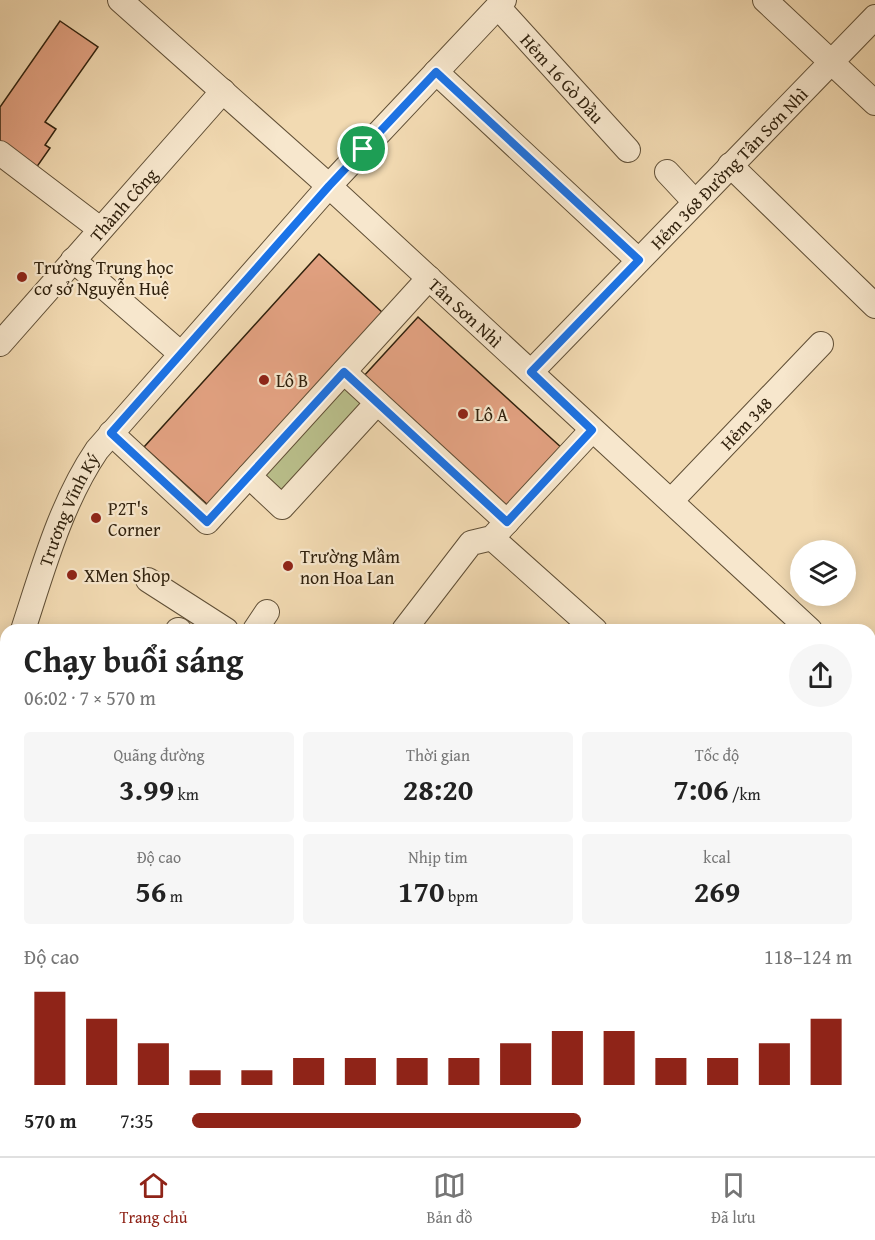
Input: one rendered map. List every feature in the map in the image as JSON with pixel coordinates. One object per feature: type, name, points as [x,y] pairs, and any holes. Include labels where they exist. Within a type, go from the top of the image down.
[{"type":"street","name":"Tân Sơn Nhì","points":[[120,0],[329,186],[804,624]]},
{"type":"street","points":[[765,0],[875,103]]},
{"type":"street","name":"Trương Vĩnh Ký","points":[[25,624],[68,501],[86,467],[111,433],[329,186],[501,3]]},
{"type":"street","name":"Hẻm 16 Gò Dầu","points":[[501,3],[628,150]]},
{"type":"street","name":"Hẻm 368 Đường Tân Sơn Nhì","points":[[531,372],[875,16]]},
{"type":"street","points":[[436,72],[639,260]]},
{"type":"street","name":"Thành Công","points":[[0,344],[223,91]]},
{"type":"street","points":[[0,153],[100,229]]},
{"type":"street","points":[[730,165],[875,306]]},
{"type":"street","points":[[667,172],[695,202]]},
{"type":"street","points":[[73,260],[181,354]]},
{"type":"street","points":[[111,433],[207,522],[429,278]]},
{"type":"street","name":"Hẻm 348","points":[[671,501],[821,344]]},
{"type":"street","points":[[344,372],[377,403],[589,624]]},
{"type":"street","points":[[249,476],[282,507],[377,403]]},
{"type":"street","points":[[409,624],[471,543],[500,530],[592,430]]},
{"type":"street","points":[[148,580],[217,624]]},
{"type":"green space","points":[[344,382],[368,405],[284,496],[260,474]]},
{"type":"building","points":[[60,21],[98,47],[45,122],[56,129],[45,145],[50,148],[36,168],[0,142],[0,107]]},
{"type":"building","name":"Lô B","points":[[319,254],[383,313],[209,506],[144,447]]},
{"type":"building","name":"Lô A","points":[[418,317],[563,449],[507,511],[362,378]]},
{"type":"place","name":"Trường Trung học cơ sở Nguyễn Huệ","points":[[22,277]]},
{"type":"place","name":"Lô B","points":[[264,380]]},
{"type":"place","name":"Lô A","points":[[463,414]]},
{"type":"place","name":"P2T's Corner","points":[[96,518]]},
{"type":"place","name":"Trường Mầm non Hoa Lan","points":[[288,566]]},
{"type":"place","name":"XMen Shop","points":[[72,575]]},
{"type":"route","points":[[436,72],[639,260],[531,372],[592,430],[507,522],[344,372],[207,522],[111,433],[363,149],[436,72]]}]
